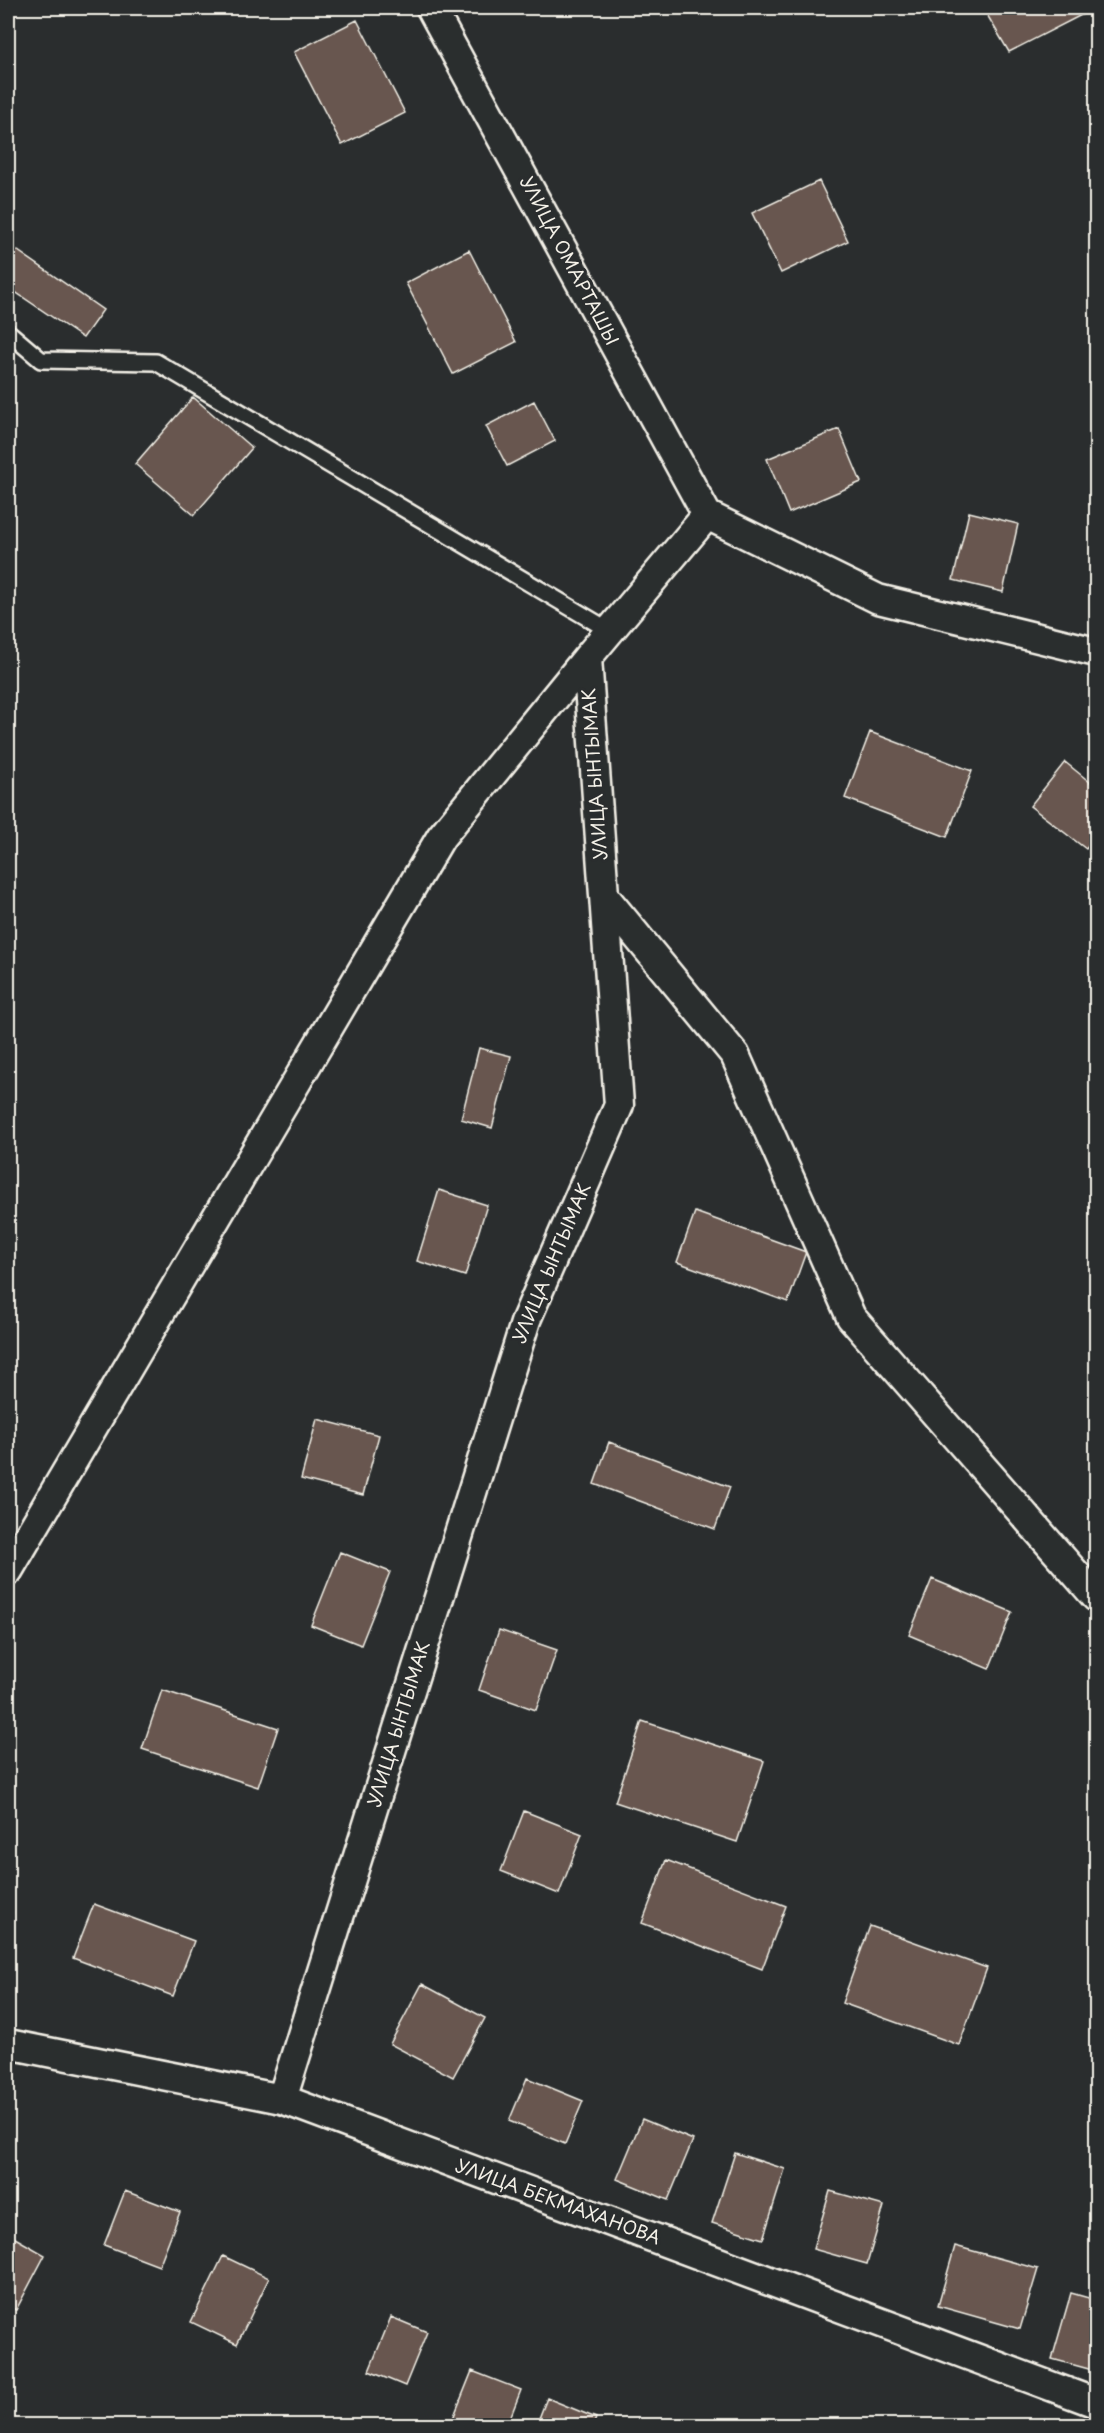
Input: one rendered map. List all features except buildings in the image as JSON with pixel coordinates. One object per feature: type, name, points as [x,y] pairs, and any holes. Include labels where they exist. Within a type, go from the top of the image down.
[{"type":"street","name":"УЛИЦА ОМАРТАШЫ","points":[[432,8],[707,515]]},
{"type":"street","points":[[8,1571],[441,837],[586,658],[707,515],[878,599],[1096,652]]},
{"type":"street","name":"УЛИЦА ЫНТЫМАК","points":[[282,2099],[526,1320],[620,1105],[586,658]]},
{"type":"street","points":[[604,896],[735,1055],[851,1317],[1096,1597]]},
{"type":"street","name":"УЛИЦА БЕКМАХАНОВА","points":[[8,2044],[282,2099],[1096,2403]]},
{"type":"lane","points":[[8,332],[41,360],[156,362],[610,630]]}]
